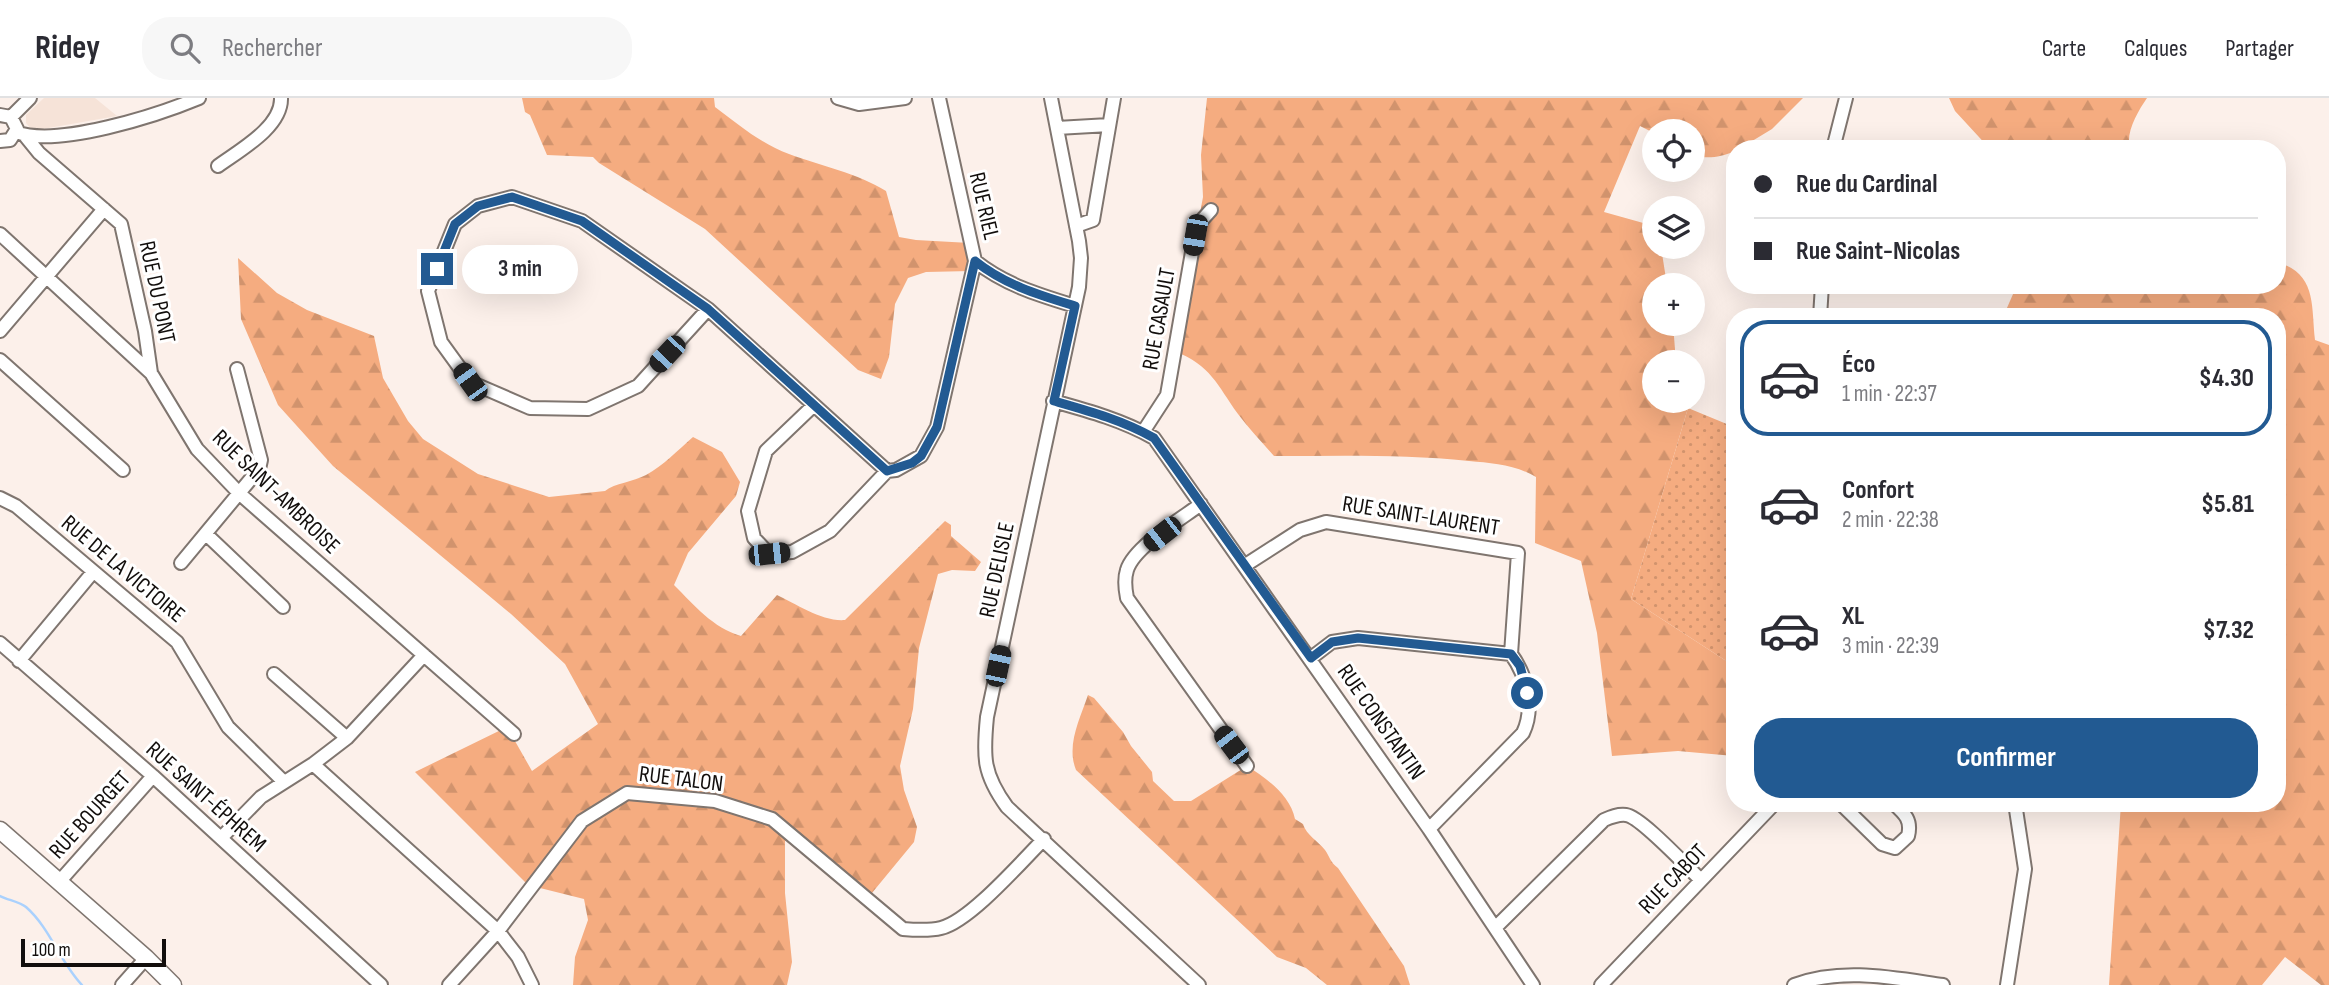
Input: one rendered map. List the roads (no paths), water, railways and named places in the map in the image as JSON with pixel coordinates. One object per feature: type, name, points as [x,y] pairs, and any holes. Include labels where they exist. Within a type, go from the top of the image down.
[{"type":"main road","points":[[0,830],[173,985]]},
{"type":"street","points":[[21,135],[16,124],[6,116],[30,98]]},
{"type":"street","points":[[0,141],[21,135],[46,137],[114,125],[199,98]]},
{"type":"street","points":[[218,166],[273,123],[279,113],[281,98]]},
{"type":"street","points":[[838,98],[859,104],[905,98]]},
{"type":"street","name":"RUE RIEL","points":[[813,406],[766,451],[748,512],[754,538],[769,554],[792,552],[830,531],[887,471],[912,463],[921,456],[937,427],[975,261],[939,98]]},
{"type":"street","name":"RUE DELISLE","points":[[1051,98],[1081,258],[1079,287],[987,717],[984,757],[991,781],[1007,807],[1199,985]]},
{"type":"street","points":[[1076,226],[1093,220],[1114,98]]},
{"type":"street","points":[[1835,140],[1846,98]]},
{"type":"street","points":[[1057,128],[1109,125]]},
{"type":"street","name":"RUE DU PONT","points":[[21,135],[121,224],[145,331],[151,373]]},
{"type":"street","points":[[708,309],[638,386],[588,409],[530,408],[470,382],[441,341],[428,291],[455,224],[478,206],[512,197],[582,221],[708,309],[887,471]]},
{"type":"street","points":[[0,331],[104,209]]},
{"type":"street","name":"RUE CASAULT","points":[[1143,432],[1167,395],[1195,235],[1201,221],[1211,210]]},
{"type":"street","name":"RUE SAINT-AMBROISE","points":[[0,234],[151,373],[197,449],[240,494],[514,734]]},
{"type":"street","points":[[975,261],[989,272],[1033,294],[1075,306]]},
{"type":"street","points":[[0,360],[123,470]]},
{"type":"street","points":[[181,563],[257,475],[261,460],[237,369]]},
{"type":"street","name":"RUE CONSTANTIN","points":[[1054,401],[1107,416],[1154,438],[1311,658],[1533,985]]},
{"type":"street","name":"RUE DE LA VICTOIRE","points":[[0,498],[16,506],[177,642],[228,727],[284,782]]},
{"type":"street","points":[[1201,504],[1136,556],[1126,572],[1127,597],[1247,766]]},
{"type":"street","name":"RUE SAINT-LAURENT","points":[[1244,566],[1300,530],[1326,522],[1518,553],[1511,654]]},
{"type":"street","points":[[206,534],[283,607]]},
{"type":"street","points":[[19,661],[93,572]]},
{"type":"street","points":[[1311,658],[1332,642],[1358,638],[1511,654],[1520,666],[1525,685],[1528,722],[1523,733],[1429,829]]},
{"type":"street","name":"RUE SAINT-ÉPHREM","points":[[0,643],[153,776],[381,985]]},
{"type":"street","points":[[221,838],[261,797],[313,764],[347,738],[424,655]]},
{"type":"street","points":[[274,674],[347,738]]},
{"type":"street","points":[[313,764],[498,932],[518,957],[532,985]]},
{"type":"street","name":"RUE BOURGET","points":[[59,882],[153,776]]},
{"type":"street","name":"RUE TALON","points":[[449,985],[498,932],[582,821],[626,793],[715,801],[772,819],[903,929],[944,928],[972,910],[1044,839]]},
{"type":"street","name":"RUE CABOT","points":[[1601,985],[1767,812]]},
{"type":"street","points":[[1849,812],[1882,844],[1895,848],[1908,836],[1910,822],[1903,812]]},
{"type":"street","points":[[2007,985],[2025,870],[2016,812]]},
{"type":"street","points":[[1496,927],[1604,820],[1618,815],[1629,815],[1642,824],[1701,880]]},
{"type":"street","points":[[122,985],[146,958]]},
{"type":"street","points":[[1794,985],[1828,975],[1868,975],[1943,985]]},
{"type":"waterway","points":[[0,896],[23,905],[34,915],[82,985]]}]
